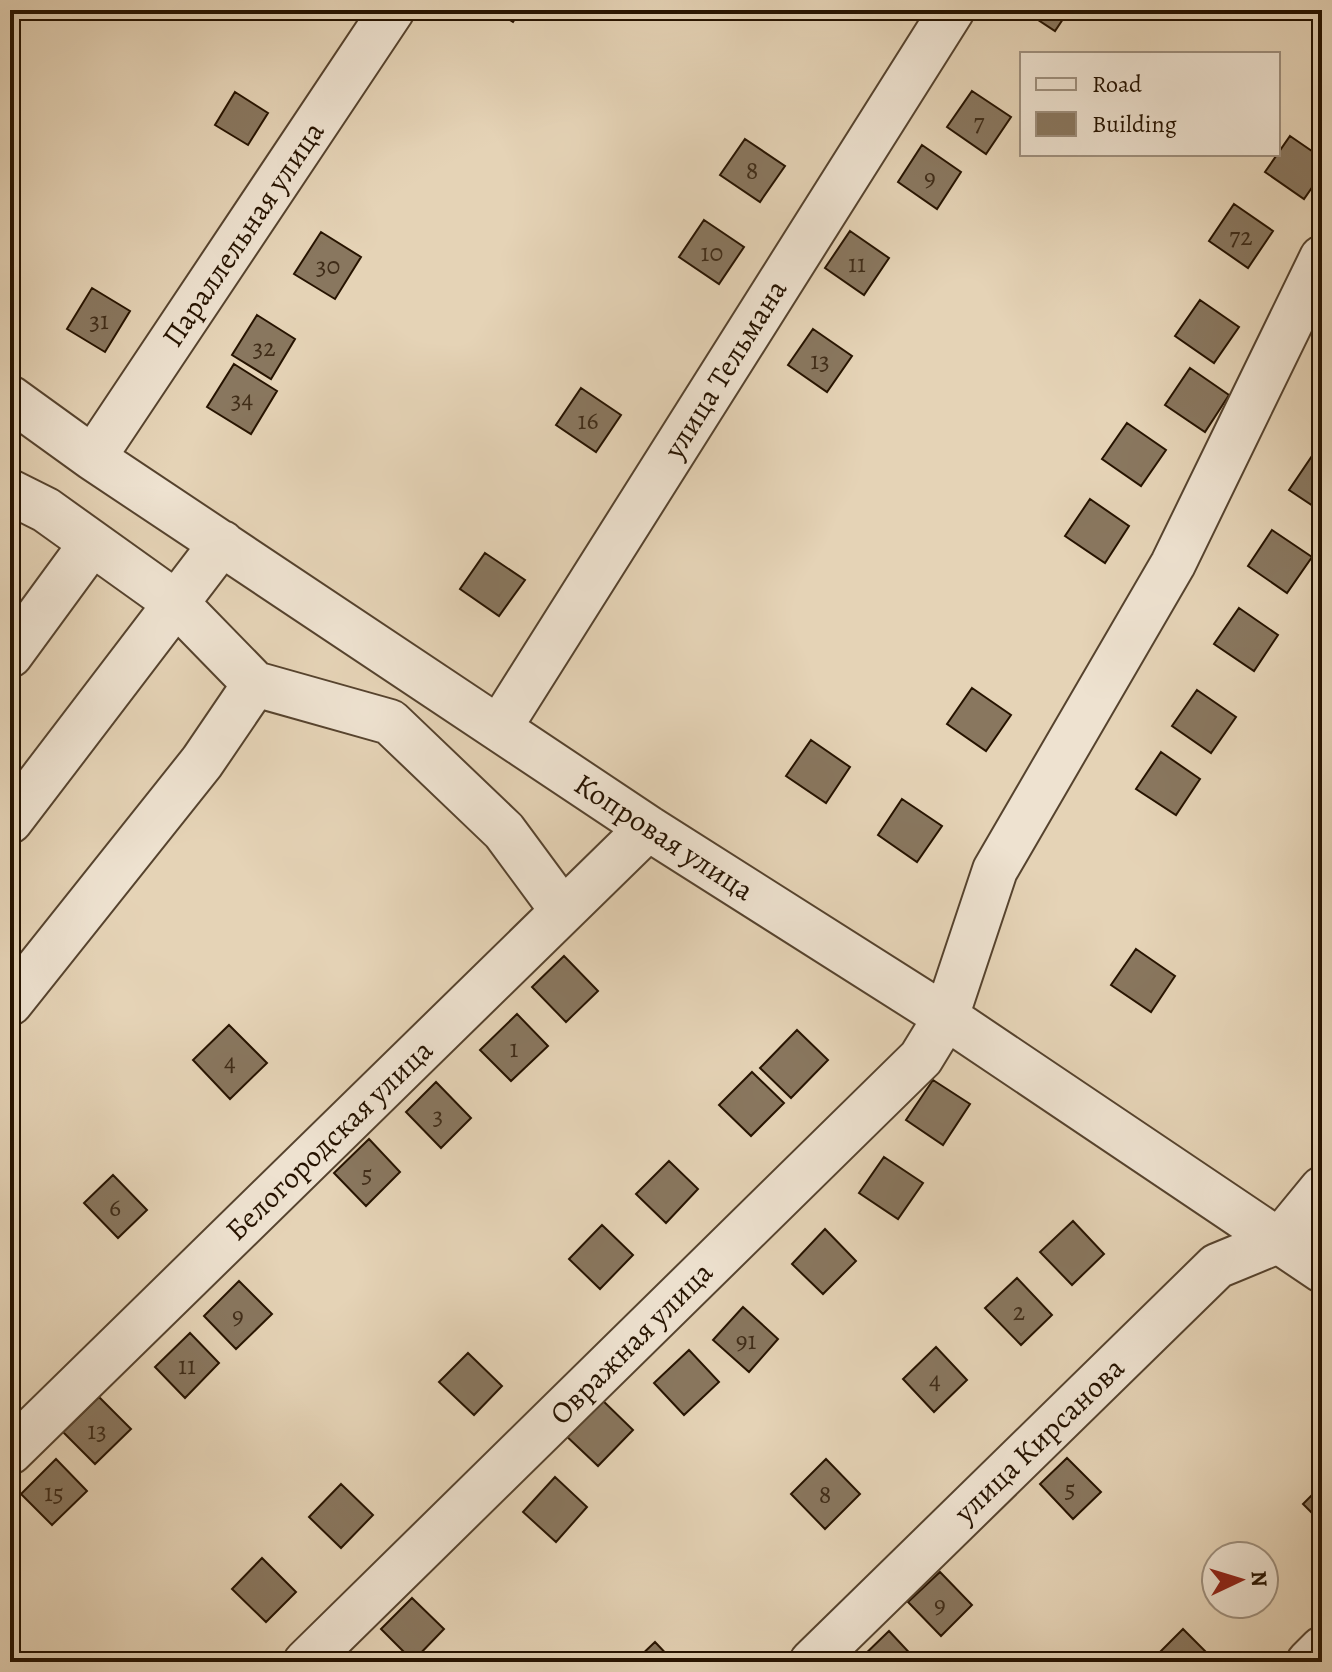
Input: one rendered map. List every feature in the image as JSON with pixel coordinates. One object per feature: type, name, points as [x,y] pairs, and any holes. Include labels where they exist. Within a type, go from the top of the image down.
[{"type":"street","name":"Параллельная улица","points":[[93,458],[392,10]]},
{"type":"street","name":"улица Тельмана","points":[[499,728],[952,10]]},
{"type":"street","name":"Овражная улица","points":[[306,1662],[921,1058],[946,1017],[995,870],[1173,564],[1322,258]]},
{"type":"street","name":"Копровая улица","points":[[10,398],[93,458],[648,828],[946,1017],[1322,1270]]},
{"type":"street","points":[[10,492],[46,510],[176,603],[255,684],[390,722],[504,831],[563,911]]},
{"type":"street","points":[[10,655],[92,543]]},
{"type":"street","points":[[10,821],[222,543]]},
{"type":"street","points":[[10,1003],[202,762],[255,684]]},
{"type":"street","name":"Белогородская улица","points":[[10,1452],[648,828]]},
{"type":"street","points":[[1280,1240],[1322,1189]]},
{"type":"street","name":"улица Кирсанова","points":[[812,1662],[1217,1266],[1280,1240]]},
{"type":"street","points":[[1309,1662],[1322,1649]]},
{"type":"building","points":[[494,10],[521,10],[513,22]]},
{"type":"building","points":[[1023,10],[1069,10],[1055,31]]},
{"type":"building","points":[[972,91],[1011,117],[986,154],[947,127]]},
{"type":"building","points":[[235,92],[268,113],[248,145],[215,125]]},
{"type":"building","points":[[1290,136],[1322,158],[1322,173],[1304,199],[1265,172],[1276,156],[1280,156],[1280,150]]},
{"type":"building","points":[[745,139],[785,166],[760,202],[720,175]]},
{"type":"building","points":[[922,145],[961,172],[937,209],[898,182]]},
{"type":"building","points":[[1234,204],[1273,231],[1248,268],[1209,241]]},
{"type":"building","points":[[704,220],[744,247],[719,284],[679,257]]},
{"type":"building","points":[[850,231],[889,258],[864,295],[825,268]]},
{"type":"building","points":[[321,232],[361,257],[335,299],[294,274]]},
{"type":"building","points":[[92,288],[130,311],[105,352],[67,329]]},
{"type":"building","points":[[1200,300],[1239,327],[1214,363],[1175,336]]},
{"type":"building","points":[[257,315],[295,339],[271,379],[232,355]]},
{"type":"building","points":[[813,329],[852,356],[827,392],[788,365]]},
{"type":"building","points":[[234,364],[277,391],[251,434],[207,407]]},
{"type":"building","points":[[1190,368],[1229,395],[1205,432],[1165,405]]},
{"type":"building","points":[[581,388],[621,415],[596,452],[556,425]]},
{"type":"building","points":[[1127,423],[1166,450],[1141,486],[1102,459]]},
{"type":"building","points":[[1314,453],[1322,459],[1322,512],[1289,490]]},
{"type":"building","points":[[1090,499],[1129,526],[1105,563],[1065,536]]},
{"type":"building","points":[[1272,530],[1312,557],[1287,593],[1248,566]]},
{"type":"building","points":[[485,553],[525,580],[499,616],[460,589]]},
{"type":"building","points":[[1239,608],[1278,635],[1254,671],[1214,644]]},
{"type":"building","points":[[972,688],[1011,715],[986,751],[947,724]]},
{"type":"building","points":[[1197,690],[1236,717],[1211,753],[1172,726]]},
{"type":"building","points":[[811,740],[850,767],[826,803],[786,776]]},
{"type":"building","points":[[1161,752],[1200,779],[1176,815],[1136,789]]},
{"type":"building","points":[[902,799],[942,826],[917,862],[878,835]]},
{"type":"building","points":[[1136,949],[1175,976],[1151,1012],[1111,985]]},
{"type":"building","points":[[564,956],[598,991],[566,1022],[532,987]]},
{"type":"building","points":[[517,1014],[548,1046],[511,1081],[480,1050]]},
{"type":"building","points":[[229,1025],[267,1063],[230,1099],[193,1060]]},
{"type":"building","points":[[797,1030],[828,1060],[791,1098],[760,1068]]},
{"type":"building","points":[[752,1072],[784,1103],[751,1136],[719,1105]]},
{"type":"building","points":[[933,1080],[970,1104],[943,1145],[906,1120]]},
{"type":"building","points":[[436,1082],[471,1118],[441,1148],[406,1112]]},
{"type":"building","points":[[369,1139],[400,1172],[366,1206],[334,1173]]},
{"type":"building","points":[[884,1157],[923,1183],[898,1219],[859,1193]]},
{"type":"building","points":[[669,1161],[698,1189],[666,1223],[636,1194]]},
{"type":"building","points":[[113,1175],[147,1210],[118,1238],[84,1203]]},
{"type":"building","points":[[1073,1221],[1104,1254],[1072,1285],[1040,1252]]},
{"type":"building","points":[[602,1225],[633,1255],[600,1289],[569,1259]]},
{"type":"building","points":[[825,1229],[856,1261],[823,1294],[792,1264]]},
{"type":"building","points":[[1017,1278],[1052,1315],[1021,1345],[985,1308]]},
{"type":"building","points":[[239,1281],[272,1314],[236,1349],[204,1316]]},
{"type":"building","points":[[743,1307],[778,1339],[749,1372],[713,1340]]},
{"type":"building","points":[[190,1333],[219,1363],[185,1398],[155,1367]]},
{"type":"building","points":[[936,1347],[967,1380],[934,1412],[903,1379]]},
{"type":"building","points":[[689,1350],[719,1382],[684,1415],[654,1383]]},
{"type":"building","points":[[468,1353],[502,1386],[474,1415],[439,1382]]},
{"type":"building","points":[[598,1396],[633,1430],[598,1466],[562,1432]]},
{"type":"building","points":[[99,1397],[131,1429],[95,1464],[63,1432]]},
{"type":"building","points":[[1067,1458],[1101,1492],[1073,1519],[1040,1484]]},
{"type":"building","points":[[56,1459],[87,1491],[52,1525],[21,1494]]},
{"type":"building","points":[[826,1459],[860,1494],[825,1529],[791,1494]]},
{"type":"building","points":[[555,1477],[587,1507],[556,1542],[523,1512]]},
{"type":"building","points":[[341,1484],[373,1515],[341,1548],[309,1517]]},
{"type":"building","points":[[1322,1485],[1322,1523],[1303,1504]]},
{"type":"building","points":[[262,1558],[296,1592],[266,1622],[232,1589]]},
{"type":"building","points":[[940,1572],[972,1605],[941,1636],[908,1602]]},
{"type":"building","points":[[412,1598],[444,1629],[413,1661],[381,1629]]},
{"type":"building","points":[[1183,1629],[1216,1662],[1150,1662]]},
{"type":"building","points":[[889,1631],[918,1662],[857,1662]]},
{"type":"building","points":[[655,1642],[674,1662],[634,1662]]}]
